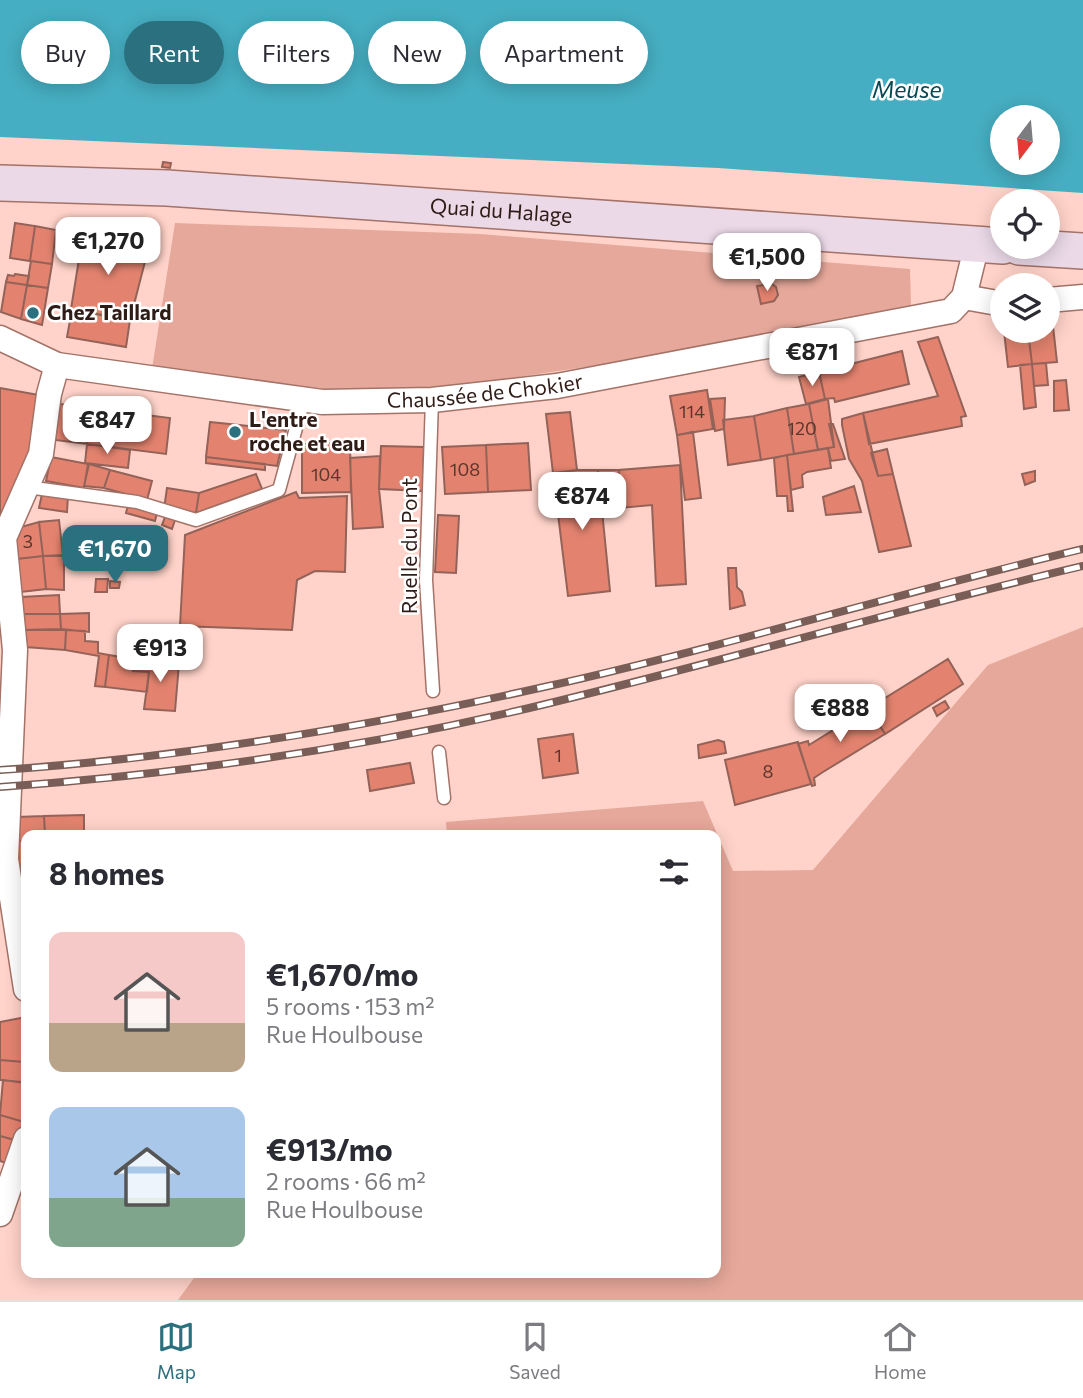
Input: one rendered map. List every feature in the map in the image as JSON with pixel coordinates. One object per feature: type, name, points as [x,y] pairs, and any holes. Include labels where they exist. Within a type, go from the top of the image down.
[{"type":"main road","name":"Quai du Halage","points":[[0,183],[167,188],[990,245]]},
{"type":"main road","points":[[1060,250],[1083,251]]},
{"type":"street","points":[[990,245],[964,297],[990,302]]},
{"type":"street","name":"Chaussée de Chokier","points":[[0,338],[57,365],[322,402],[432,400],[556,386],[951,311],[964,297]]},
{"type":"street","points":[[1060,299],[1083,297]]},
{"type":"street","points":[[21,956],[6,859],[15,650],[4,537],[41,454],[49,394],[57,365]]},
{"type":"street","points":[[0,1214],[21,1153]]},
{"type":"lane","points":[[27,487],[137,502],[196,520],[279,490],[304,399]]},
{"type":"lane","name":"Ruelle du Pont","points":[[432,400],[426,580],[433,691]]},
{"type":"lane","points":[[439,752],[444,798]]},
{"type":"shaded area","points":[[175,223],[480,234],[910,269],[911,305],[672,354],[370,399],[151,375]]},
{"type":"shaded area","points":[[1083,627],[1083,1300],[178,1300],[194,1278],[721,1278],[721,843],[733,871],[813,870],[988,665]]},
{"type":"shaded area","points":[[703,801],[715,830],[447,830],[446,822]]},
{"type":"water","name":"Meuse","points":[[0,0],[1083,0],[1083,193],[1060,191],[1060,189],[1025,189],[718,168],[0,137]]},
{"type":"building","points":[[163,162],[171,163],[170,168],[162,167]]},
{"type":"building","points":[[15,223],[35,226],[30,261],[10,258]]},
{"type":"building","points":[[35,226],[56,230],[52,264],[30,261]]},
{"type":"building","points":[[83,234],[149,246],[130,320],[71,309]]},
{"type":"building","points":[[31,261],[52,264],[48,288],[27,285]]},
{"type":"building","points":[[8,275],[29,276],[27,285],[6,282]]},
{"type":"building","points":[[6,282],[27,285],[21,319],[1,312]]},
{"type":"building","points":[[772,284],[778,295],[774,301],[761,304],[757,286]]},
{"type":"building","points":[[27,285],[48,288],[42,325],[21,319]]},
{"type":"building","points":[[72,310],[130,320],[126,347],[67,337]]},
{"type":"building","points":[[938,337],[966,416],[961,417],[962,426],[869,444],[863,413],[938,396],[918,342]]},
{"type":"building","points":[[1005,343],[1029,343],[1032,364],[1008,367]]},
{"type":"building","points":[[1029,343],[1055,343],[1057,362],[1032,364]]},
{"type":"building","points":[[902,351],[909,384],[835,402],[834,398],[825,399],[819,372]]},
{"type":"building","points":[[1046,363],[1048,385],[1034,386],[1032,364]]},
{"type":"building","points":[[1032,364],[1036,407],[1024,409],[1020,365]]},
{"type":"building","points":[[819,372],[825,399],[806,404],[799,377]]},
{"type":"building","points":[[1066,380],[1069,410],[1054,411],[1054,381]]},
{"type":"building","points":[[0,388],[39,395],[26,476],[0,523]]},
{"type":"building","points":[[707,390],[713,429],[677,435],[670,396]]},
{"type":"building","points":[[725,398],[724,429],[715,431],[710,399]]},
{"type":"building","points":[[828,399],[834,447],[818,450],[809,404]]},
{"type":"building","points":[[60,404],[92,408],[87,444],[55,440]]},
{"type":"building","points":[[809,404],[818,450],[794,454],[787,408]]},
{"type":"building","points":[[92,408],[115,411],[111,447],[87,444]]},
{"type":"building","points":[[787,408],[794,454],[761,460],[754,416]]},
{"type":"building","points":[[115,411],[170,418],[166,454],[111,447]]},
{"type":"building","points":[[570,412],[577,470],[553,473],[546,414]]},
{"type":"building","points":[[863,413],[878,476],[893,474],[911,546],[879,552],[862,481],[849,459],[842,425],[842,419]]},
{"type":"building","points":[[754,416],[761,460],[728,465],[723,420]]},
{"type":"building","points":[[210,422],[286,430],[277,466],[206,457]]},
{"type":"building","points":[[829,424],[833,424],[845,459],[831,461],[828,448],[834,447]]},
{"type":"building","points":[[693,432],[701,498],[685,500],[677,435]]},
{"type":"building","points":[[350,443],[351,492],[302,493],[302,444]]},
{"type":"building","points":[[528,443],[531,490],[488,492],[486,445]]},
{"type":"building","points":[[87,444],[130,450],[128,468],[85,463]]},
{"type":"building","points":[[486,445],[488,492],[445,494],[442,447]]},
{"type":"building","points":[[381,446],[424,447],[423,491],[379,489]]},
{"type":"building","points":[[828,448],[831,468],[807,472],[802,475],[803,487],[791,490],[787,455]]},
{"type":"building","points":[[887,449],[893,474],[878,476],[871,453]]},
{"type":"building","points":[[787,455],[793,511],[788,511],[787,496],[777,496],[774,458]]},
{"type":"building","points":[[380,456],[379,489],[383,527],[353,529],[350,458]]},
{"type":"building","points":[[51,457],[88,464],[84,488],[46,481]]},
{"type":"building","points":[[206,457],[265,464],[265,470],[206,463]]},
{"type":"building","points":[[89,464],[110,470],[104,488],[84,486]]},
{"type":"building","points":[[680,465],[686,584],[656,586],[652,505],[620,508],[619,470]]},
{"type":"building","points":[[110,470],[152,481],[147,500],[104,488]]},
{"type":"building","points":[[598,470],[610,591],[568,596],[553,473]]},
{"type":"building","points":[[598,470],[619,470],[620,508],[600,509]]},
{"type":"building","points":[[1035,471],[1035,481],[1025,485],[1022,474]]},
{"type":"building","points":[[256,474],[262,489],[196,513],[199,493]]},
{"type":"building","points":[[854,486],[861,512],[826,515],[823,497]]},
{"type":"building","points":[[167,488],[199,493],[196,513],[164,509]]},
{"type":"building","points":[[296,492],[299,498],[347,496],[345,572],[315,571],[297,580],[292,630],[180,626],[185,535]]},
{"type":"building","points":[[42,494],[68,495],[67,512],[39,508]]},
{"type":"building","points":[[128,505],[157,513],[155,521],[126,513]]},
{"type":"building","points":[[438,515],[459,516],[456,573],[435,572]]},
{"type":"building","points":[[165,517],[175,520],[172,529],[162,525]]},
{"type":"building","points":[[59,520],[63,555],[43,556],[39,522]]},
{"type":"building","points":[[39,522],[43,556],[17,559],[14,529]]},
{"type":"building","points":[[43,556],[46,589],[21,592],[17,559]]},
{"type":"building","points":[[43,556],[64,556],[64,590],[46,589]]},
{"type":"building","points":[[728,568],[736,568],[737,587],[742,592],[745,605],[730,609]]},
{"type":"building","points":[[96,579],[108,579],[107,592],[95,592]]},
{"type":"building","points":[[110,581],[120,582],[119,588],[110,588]]},
{"type":"building","points":[[59,595],[60,614],[22,614],[21,597]]},
{"type":"building","points":[[89,613],[89,632],[61,629],[60,614]]},
{"type":"building","points":[[22,614],[60,614],[61,629],[23,630]]},
{"type":"building","points":[[23,630],[66,630],[65,650],[25,647]]},
{"type":"building","points":[[66,630],[85,631],[85,641],[98,642],[98,653],[109,655],[105,687],[95,686],[99,656],[65,650]]},
{"type":"building","points":[[109,655],[134,659],[133,671],[149,672],[147,692],[105,687]]},
{"type":"building","points":[[134,659],[179,664],[175,711],[144,709],[149,672],[133,671]]},
{"type":"building","points":[[948,659],[963,684],[885,734],[869,708]]},
{"type":"building","points":[[945,701],[949,708],[937,716],[933,708]]},
{"type":"building","points":[[869,708],[885,734],[814,778],[815,785],[812,786],[798,744],[808,741],[809,745]]},
{"type":"building","points":[[573,734],[578,773],[543,778],[538,739]]},
{"type":"building","points":[[718,740],[724,742],[726,753],[699,758],[698,745]]},
{"type":"building","points":[[798,742],[811,784],[735,805],[725,760]]},
{"type":"building","points":[[410,763],[414,783],[370,791],[367,770]]},
{"type":"building","points":[[84,815],[84,830],[45,830],[44,816]]},
{"type":"building","points":[[44,816],[45,830],[21,830],[21,841],[17,841],[17,817]]},
{"type":"building","points":[[17,841],[21,841],[20,873]]},
{"type":"building","points":[[21,1018],[21,1062],[0,1060],[0,1022]]},
{"type":"building","points":[[0,1060],[21,1062],[21,1082],[0,1080]]},
{"type":"building","points":[[3,1080],[21,1082],[21,1121],[0,1115]]},
{"type":"building","points":[[0,1115],[21,1121],[18,1141],[0,1136]]},
{"type":"building","points":[[0,1136],[15,1140],[6,1163],[0,1161]]},
{"type":"railway","points":[[0,770],[205,749],[341,728],[477,702],[679,655],[1083,549]]},
{"type":"railway","points":[[0,787],[138,775],[276,757],[414,733],[617,686],[1083,566]]},
{"type":"place","name":"Chez Taillard","points":[[33,313]]},
{"type":"place","name":"L'entre roche et eau","points":[[235,432]]}]
